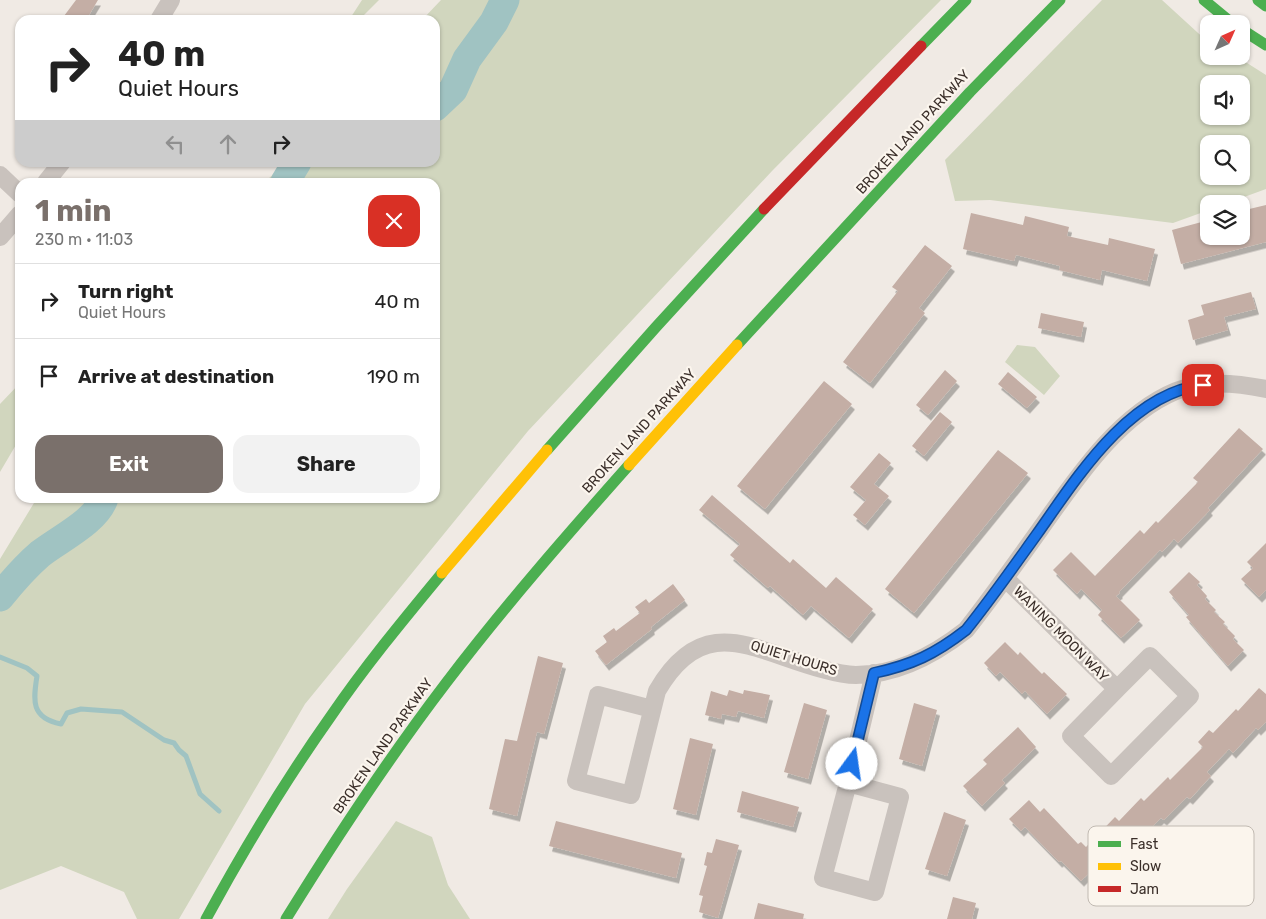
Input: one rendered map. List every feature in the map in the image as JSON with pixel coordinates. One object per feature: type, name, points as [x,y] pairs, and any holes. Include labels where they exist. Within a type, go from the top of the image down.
[{"type":"main road","points":[[206,919],[228,878],[277,798],[331,717],[393,633],[457,554],[607,379],[694,284],[966,0]]},
{"type":"main road","name":"BROKEN LAND PARKWAY","points":[[286,919],[343,828],[389,761],[446,682],[510,602],[662,426],[732,349],[983,78],[1060,0]]},
{"type":"main road","points":[[1204,0],[1222,15]]},
{"type":"main road","points":[[1258,0],[1266,6]]},
{"type":"main road","points":[[1250,35],[1266,45]]},
{"type":"street","points":[[162,15],[171,0]]},
{"type":"street","points":[[49,178],[58,167]]},
{"type":"street","points":[[0,175],[15,189]]},
{"type":"street","points":[[0,237],[15,220]]},
{"type":"street","name":"QUIET HOURS","points":[[652,709],[598,695],[576,782],[630,795],[657,690],[671,669],[688,652],[705,644],[725,642],[744,644],[836,672],[855,675],[874,673],[915,662],[950,642],[966,630],[1084,468],[1138,414],[1157,400],[1190,386],[1238,384],[1266,388]]},
{"type":"street","name":"WANING MOON WAY","points":[[1005,578],[1117,689]]},
{"type":"street","name":"WANING MOON WAY","points":[[1150,656],[1190,696],[1111,776],[1071,736],[1117,689],[1150,656]]},
{"type":"street","points":[[848,783],[900,797],[875,892],[823,878],[874,673]]},
{"type":"green space","points":[[362,0],[379,0],[364,15],[352,15]]},
{"type":"green space","points":[[441,0],[941,0],[772,171],[528,431],[305,704],[179,919],[137,919],[124,892],[61,866],[0,890],[0,559],[34,503],[440,503],[440,178],[269,178],[281,167],[440,167],[440,15],[427,15]]},
{"type":"green space","points":[[1102,0],[1162,0],[1200,35],[1200,65],[1250,65],[1266,75],[1266,189],[1250,195],[1200,195],[1200,213],[1173,223],[990,200],[955,201],[945,160]]},
{"type":"green space","points":[[1017,345],[1035,347],[1060,376],[1044,395],[1005,362]]},
{"type":"green space","points":[[15,388],[15,446],[0,472],[0,404]]},
{"type":"green space","points":[[396,821],[432,837],[448,885],[470,919],[328,919]]},
{"type":"building","points":[[76,0],[98,0],[89,15],[65,15]]},
{"type":"building","points":[[1266,205],[1266,242],[1181,264],[1172,230],[1200,222],[1200,245],[1250,245],[1250,209]]},
{"type":"building","points":[[971,213],[1023,225],[1025,216],[1069,227],[1067,236],[1108,245],[1109,238],[1155,249],[1147,281],[1102,270],[1100,280],[1059,270],[1060,266],[1016,255],[1014,261],[963,249]]},
{"type":"building","points":[[925,245],[952,266],[919,308],[925,313],[870,383],[843,362],[898,291],[892,287]]},
{"type":"building","points":[[1251,292],[1256,309],[1224,317],[1228,330],[1193,340],[1188,320],[1204,315],[1201,305]]},
{"type":"building","points":[[1041,313],[1084,322],[1081,337],[1038,328]]},
{"type":"building","points":[[945,370],[957,381],[928,415],[916,405]]},
{"type":"building","points":[[1008,372],[1037,397],[1027,408],[998,384]]},
{"type":"building","points":[[824,381],[852,404],[765,509],[737,486]]},
{"type":"building","points":[[940,412],[952,422],[924,456],[912,446]]},
{"type":"building","points":[[1239,428],[1263,449],[1208,508],[1210,510],[1178,543],[1174,539],[1162,552],[1160,550],[1119,592],[1116,596],[1140,620],[1121,638],[1098,615],[1102,610],[1081,589],[1077,594],[1053,570],[1071,552],[1095,576],[1140,530],[1144,534],[1156,521],[1158,523],[1198,482],[1193,478]]},
{"type":"building","points":[[998,450],[1028,473],[914,613],[885,589]]},
{"type":"building","points":[[879,453],[891,463],[874,484],[889,496],[865,525],[853,515],[866,500],[850,487]]},
{"type":"building","points":[[712,495],[790,563],[793,559],[826,588],[836,577],[873,609],[849,638],[811,606],[803,615],[730,555],[740,544],[699,510]]},
{"type":"building","points":[[1266,543],[1266,590],[1259,597],[1241,579],[1253,568],[1247,562]]},
{"type":"building","points":[[1189,572],[1200,582],[1197,585],[1207,596],[1205,599],[1216,610],[1214,612],[1225,622],[1223,624],[1235,636],[1233,639],[1244,650],[1228,666],[1186,617],[1189,615],[1169,592]]},
{"type":"building","points":[[673,584],[685,600],[606,665],[595,651],[607,642],[603,636],[614,628],[616,631],[640,613],[635,607],[646,599],[649,603]]},
{"type":"building","points":[[1005,642],[1018,655],[1020,652],[1042,674],[1044,672],[1067,694],[1047,714],[1025,691],[1022,694],[1000,672],[996,676],[984,663]]},
{"type":"building","points":[[538,656],[563,663],[544,734],[537,732],[517,816],[489,809],[505,739],[517,741]]},
{"type":"building","points":[[1259,688],[1266,694],[1266,722],[1258,730],[1256,728],[1233,753],[1229,749],[1207,772],[1211,776],[1190,799],[1187,797],[1164,820],[1161,818],[1153,826],[1106,826],[1115,817],[1119,821],[1141,798],[1144,801],[1168,777],[1170,780],[1203,747],[1198,742],[1209,730],[1213,733],[1236,709],[1238,711]]},
{"type":"building","points":[[729,690],[743,694],[744,690],[770,695],[764,718],[738,711],[736,717],[722,714],[721,719],[705,715],[711,691],[727,696]]},
{"type":"building","points":[[804,703],[827,710],[808,779],[784,772]]},
{"type":"building","points":[[914,703],[937,710],[922,766],[899,759]]},
{"type":"building","points":[[1018,727],[1036,747],[1002,780],[1005,783],[982,806],[963,786],[987,764],[983,760]]},
{"type":"building","points":[[690,738],[713,744],[696,815],[673,809]]},
{"type":"building","points":[[742,791],[799,807],[793,827],[737,812]]},
{"type":"building","points":[[1029,800],[1040,812],[1044,808],[1078,844],[1081,842],[1086,847],[1088,845],[1088,874],[1081,881],[1061,861],[1059,862],[1025,827],[1021,831],[1009,819]]},
{"type":"building","points":[[944,812],[966,820],[947,876],[925,869]]},
{"type":"building","points":[[556,821],[682,853],[676,878],[549,846]]},
{"type":"building","points":[[716,839],[739,845],[718,918],[699,912],[703,896],[699,895],[707,866],[704,865],[707,852],[712,853]]},
{"type":"building","points":[[953,897],[976,903],[972,919],[947,919]]},
{"type":"building","points":[[758,903],[804,914],[803,919],[754,919]]},
{"type":"waterway","points":[[440,102],[453,90],[467,59],[494,22],[505,0]]},
{"type":"waterway","points":[[287,178],[294,167]]},
{"type":"waterway","points":[[0,597],[29,564],[40,554],[86,522],[102,503]]},
{"type":"waterway","points":[[0,657],[27,668],[37,676],[36,707],[39,713],[51,721],[61,724],[67,713],[81,709],[122,712],[164,740],[174,743],[186,756],[200,794],[219,811]]},
{"type":"traffic: fast","points":[[921,46],[966,0]]},
{"type":"traffic: fast","points":[[737,345],[970,92],[1060,0]]},
{"type":"traffic: fast","points":[[1204,0],[1222,15]]},
{"type":"traffic: fast","points":[[1258,0],[1266,6]]},
{"type":"traffic: fast","points":[[1250,35],[1266,45]]},
{"type":"traffic: fast","points":[[547,450],[764,209]]},
{"type":"traffic: fast","points":[[286,919],[363,799],[446,683],[558,545],[629,465]]},
{"type":"traffic: fast","points":[[206,919],[297,765],[371,661],[442,573]]},
{"type":"traffic: slow","points":[[629,465],[737,345]]},
{"type":"traffic: slow","points":[[442,573],[547,450]]},
{"type":"traffic: jam","points":[[764,209],[921,46]]},
{"type":"route","points":[[852,764],[874,673],[915,662],[950,642],[966,630],[1084,468],[1114,436],[1157,400],[1190,386],[1203,385]]}]
